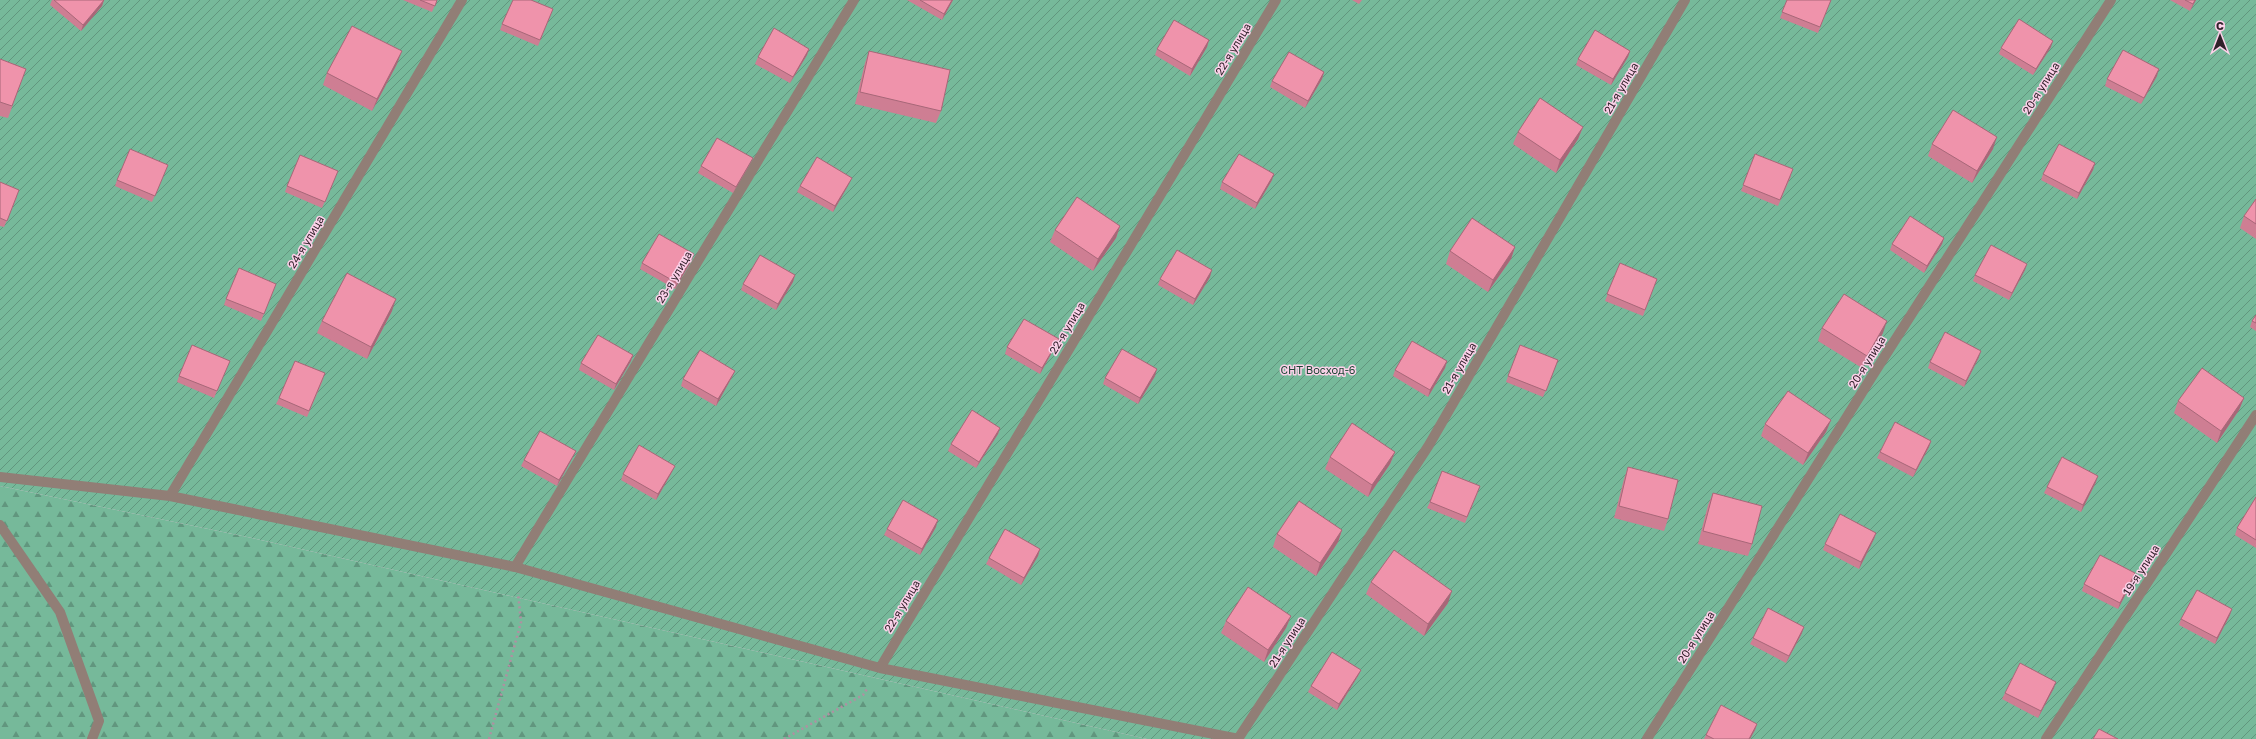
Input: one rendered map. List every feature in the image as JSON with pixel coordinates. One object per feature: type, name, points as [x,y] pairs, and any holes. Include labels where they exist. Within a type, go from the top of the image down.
[{"type":"street","name":"24-я улица","points":[[170,496],[462,0]]},
{"type":"street","name":"23-я улица","points":[[515,567],[854,0]]},
{"type":"street","name":"22-я улица","points":[[880,668],[1276,0]]},
{"type":"street","name":"21-я улица","points":[[1238,739],[1429,445],[1685,0]]},
{"type":"street","name":"20-я улица","points":[[1647,739],[1871,378],[2111,0]]},
{"type":"street","name":"19-я улица","points":[[2046,739],[2256,415]]},
{"type":"street","points":[[0,477],[170,496],[515,567],[880,668],[1238,739]]},
{"type":"street","points":[[0,525],[60,612],[99,721],[92,739]]},
{"type":"path","points":[[489,739],[521,622],[515,567]]},
{"type":"path","points":[[784,739],[864,695],[880,668]]},
{"type":"green space","name":"СНТ Восход-6","points":[[0,0],[2256,0],[2256,739],[1147,739],[252,538],[0,486]]},
{"type":"green space","points":[[0,486],[252,538],[1147,739],[0,739]]},
{"type":"building","points":[[54,0],[104,0],[83,25]]},
{"type":"building","points":[[420,0],[437,0],[435,6]]},
{"type":"building","points":[[513,0],[531,0],[553,9],[540,40],[502,24]]},
{"type":"building","points":[[920,0],[952,0],[944,14]]},
{"type":"building","points":[[1787,0],[1831,0],[1820,27],[1782,12]]},
{"type":"building","points":[[2185,0],[2195,0],[2193,4]]},
{"type":"building","points":[[2019,19],[2053,41],[2036,69],[2001,48]]},
{"type":"building","points":[[1174,20],[1209,40],[1192,69],[1157,49]]},
{"type":"building","points":[[352,26],[402,51],[377,99],[327,73]]},
{"type":"building","points":[[774,28],[809,49],[793,77],[758,57]]},
{"type":"building","points":[[1595,30],[1630,51],[1613,79],[1578,59]]},
{"type":"building","points":[[2123,50],[2159,69],[2144,98],[2107,79]]},
{"type":"building","points":[[869,51],[950,70],[941,111],[860,92]]},
{"type":"building","points":[[1289,52],[1324,72],[1308,101],[1272,81]]},
{"type":"building","points":[[0,59],[26,69],[12,106],[0,102]]},
{"type":"building","points":[[1540,98],[1583,127],[1560,160],[1518,132]]},
{"type":"building","points":[[1953,110],[1997,137],[1977,171],[1932,144]]},
{"type":"building","points":[[717,138],[753,158],[736,187],[701,166]]},
{"type":"building","points":[[2059,144],[2095,163],[2079,193],[2043,174]]},
{"type":"building","points":[[130,149],[168,165],[155,196],[117,180]]},
{"type":"building","points":[[1239,154],[1274,174],[1257,203],[1222,182]]},
{"type":"building","points":[[1755,154],[1793,169],[1780,200],[1743,185]]},
{"type":"building","points":[[300,155],[338,171],[325,202],[287,186]]},
{"type":"building","points":[[817,157],[852,178],[835,206],[800,186]]},
{"type":"building","points":[[0,182],[19,190],[7,221],[0,218]]},
{"type":"building","points":[[1077,197],[1120,226],[1098,259],[1055,230]]},
{"type":"building","points":[[2256,199],[2256,224],[2244,216]]},
{"type":"building","points":[[1910,216],[1944,238],[1927,266],[1892,244]]},
{"type":"building","points":[[1472,218],[1515,247],[1493,280],[1450,251]]},
{"type":"building","points":[[659,234],[694,254],[677,283],[642,263]]},
{"type":"building","points":[[1991,245],[2027,264],[2012,293],[1975,275]]},
{"type":"building","points":[[1177,250],[1212,270],[1195,299],[1160,279]]},
{"type":"building","points":[[760,255],[795,275],[778,304],[743,284]]},
{"type":"building","points":[[1620,263],[1657,279],[1645,310],[1607,294]]},
{"type":"building","points":[[239,268],[276,284],[264,314],[226,299]]},
{"type":"building","points":[[347,273],[396,299],[371,347],[322,321]]},
{"type":"building","points":[[1844,294],[1887,321],[1867,356],[1822,328]]},
{"type":"building","points":[[2256,315],[2256,323],[2252,321]]},
{"type":"building","points":[[1024,319],[1059,339],[1042,368],[1007,347]]},
{"type":"building","points":[[1945,332],[1981,351],[1966,381],[1930,362]]},
{"type":"building","points":[[598,335],[633,355],[616,384],[581,363]]},
{"type":"building","points":[[1412,341],[1447,361],[1430,390],[1395,370]]},
{"type":"building","points":[[192,345],[230,361],[217,391],[179,376]]},
{"type":"building","points":[[1520,345],[1558,360],[1546,391],[1508,376]]},
{"type":"building","points":[[1122,349],[1157,369],[1140,398],[1105,378]]},
{"type":"building","points":[[700,350],[735,371],[718,399],[683,379]]},
{"type":"building","points":[[295,361],[325,373],[309,411],[279,398]]},
{"type":"building","points":[[2202,368],[2244,398],[2221,431],[2178,401]]},
{"type":"building","points":[[1788,391],[1831,420],[1808,453],[1765,424]]},
{"type":"building","points":[[972,410],[1000,428],[979,462],[951,444]]},
{"type":"building","points":[[1895,422],[1931,441],[1916,470],[1880,452]]},
{"type":"building","points":[[1352,423],[1395,452],[1372,485],[1330,457]]},
{"type":"building","points":[[540,431],[576,451],[559,480],[524,460]]},
{"type":"building","points":[[639,445],[675,466],[658,494],[623,474]]},
{"type":"building","points":[[2062,457],[2098,476],[2083,505],[2047,487]]},
{"type":"building","points":[[1628,467],[1678,480],[1668,519],[1619,506]]},
{"type":"building","points":[[1442,471],[1480,486],[1467,517],[1430,502]]},
{"type":"building","points":[[1713,493],[1762,506],[1752,544],[1703,531]]},
{"type":"building","points":[[2256,497],[2256,540],[2237,528]]},
{"type":"building","points":[[903,500],[938,520],[922,549],[887,529]]},
{"type":"building","points":[[1299,501],[1342,530],[1320,563],[1277,534]]},
{"type":"building","points":[[1840,514],[1876,533],[1861,562],[1825,544]]},
{"type":"building","points":[[1005,529],[1040,549],[1024,578],[989,558]]},
{"type":"building","points":[[1394,550],[1452,591],[1428,624],[1371,582]]},
{"type":"building","points":[[2100,555],[2135,573],[2120,603],[2084,584]]},
{"type":"building","points":[[1248,587],[1291,616],[1268,650],[1226,621]]},
{"type":"building","points":[[2197,590],[2232,609],[2217,638],[2181,619]]},
{"type":"building","points":[[1768,608],[1804,627],[1789,656],[1753,638]]},
{"type":"building","points":[[1332,652],[1361,670],[1339,704],[1311,686]]},
{"type":"building","points":[[2020,663],[2056,682],[2041,711],[2005,693]]},
{"type":"building","points":[[1721,705],[1757,724],[1749,739],[1714,739],[1706,735]]},
{"type":"building","points":[[2099,729],[2118,739],[2093,739]]}]
